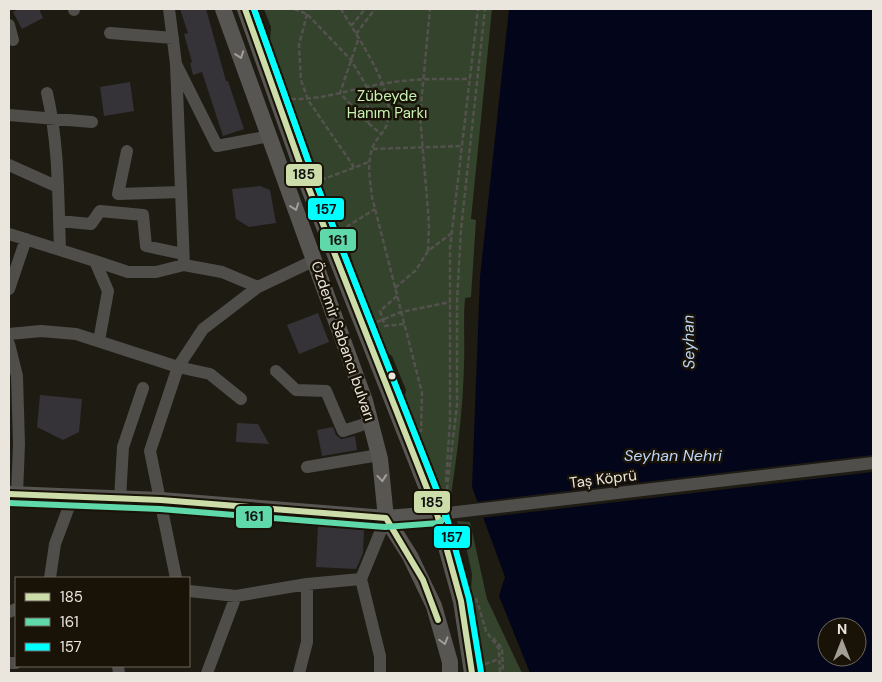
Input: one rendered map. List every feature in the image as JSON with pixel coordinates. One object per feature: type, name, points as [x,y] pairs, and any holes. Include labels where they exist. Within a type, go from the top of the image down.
[{"type":"main road","name":"Özdemir Sabancı bulvarı","points":[[223,9],[366,401],[379,455],[386,518],[410,556],[434,606],[450,662],[450,673]]},
{"type":"main road","points":[[245,9],[328,238],[447,514],[461,601],[476,669]]},
{"type":"main road","points":[[13,494],[161,500],[386,518],[447,514]]},
{"type":"street","points":[[170,9],[176,64],[184,260]]},
{"type":"street","points":[[9,25],[13,40]]},
{"type":"street","points":[[110,33],[173,38]]},
{"type":"street","points":[[176,64],[217,146],[270,136]]},
{"type":"street","points":[[47,93],[53,118],[60,250]]},
{"type":"street","points":[[9,114],[92,122]]},
{"type":"street","points":[[127,151],[118,194],[181,192]]},
{"type":"street","points":[[9,165],[58,187]]},
{"type":"street","points":[[59,221],[91,224],[100,211],[143,215],[146,246],[222,272],[258,287]]},
{"type":"street","points":[[9,234],[128,272],[156,272],[184,260]]},
{"type":"street","points":[[9,289],[26,239]]},
{"type":"street","points":[[176,577],[150,451],[178,367],[203,329],[258,287],[314,260]]},
{"type":"street","points":[[95,261],[108,291],[99,341]]},
{"type":"street","points":[[9,334],[41,330],[76,334],[178,367],[210,374],[241,399]]},
{"type":"street","points":[[9,344],[17,376],[19,444],[13,494]]},
{"type":"street","points":[[276,370],[296,390],[326,390],[343,431],[371,422]]},
{"type":"street","points":[[120,499],[122,447],[143,388]]},
{"type":"street","points":[[307,467],[379,455]]},
{"type":"street","name":"Taș Köprü","points":[[447,514],[873,464]]},
{"type":"street","points":[[50,577],[55,544],[73,496]]},
{"type":"street","points":[[380,673],[380,656],[361,579],[386,518]]},
{"type":"street","points":[[190,591],[236,596],[306,584],[361,579]]},
{"type":"street","points":[[300,673],[307,642],[306,584]]},
{"type":"street","points":[[207,673],[236,596]]},
{"type":"path","points":[[294,9],[307,14],[351,60],[367,87],[368,123]]},
{"type":"path","points":[[341,9],[384,83],[389,104],[387,125],[373,149],[368,165],[375,209],[422,393],[421,438]]},
{"type":"path","points":[[351,26],[365,9]]},
{"type":"path","points":[[356,34],[374,9]]},
{"type":"path","points":[[428,251],[429,223],[420,116],[430,9]]},
{"type":"path","points":[[478,9],[452,233],[450,421],[445,503],[457,405],[456,302],[461,229],[485,9]]},
{"type":"path","points":[[307,14],[299,45],[301,80],[308,100],[354,167]]},
{"type":"path","points":[[340,92],[358,40]]},
{"type":"path","points":[[277,100],[308,100],[384,83],[423,80],[470,80]]},
{"type":"path","points":[[340,92],[368,123],[381,134]]},
{"type":"path","points":[[373,149],[462,146]]},
{"type":"path","points":[[308,186],[369,162]]},
{"type":"path","points":[[328,238],[375,209]]},
{"type":"path","points":[[348,226],[356,248]]},
{"type":"path","points":[[395,288],[416,270],[428,251],[452,233]]},
{"type":"path","points":[[397,296],[380,311],[385,326],[404,324]]},
{"type":"path","points":[[376,322],[401,312],[450,302]]},
{"type":"path","points":[[501,659],[499,650],[486,631],[502,648],[501,673]]},
{"type":"path","points":[[476,669],[501,659]]},
{"type":"green space","name":"Zübeyde Hanım Parkı","points":[[264,9],[492,9],[471,219],[476,220],[471,297],[465,298],[461,416],[450,502],[432,476],[404,401],[406,390],[392,356],[379,347],[362,301],[349,248],[332,236],[269,56],[271,27]]},
{"type":"green space","points":[[457,521],[470,522],[487,599],[522,673],[475,673],[470,605],[472,574]]},
{"type":"water","name":"Seyhan Nehri","points":[[509,9],[873,9],[873,673],[530,673],[499,596],[505,577],[472,487],[480,277]]},
{"type":"pier","points":[[873,455],[873,472],[480,518],[475,502]]},
{"type":"building","points":[[19,9],[39,9],[43,18],[22,29],[13,12]]},
{"type":"building","points":[[180,9],[206,9],[226,81],[228,81],[244,129],[223,136],[202,72],[193,75],[190,63],[192,62],[184,34],[188,33]]},
{"type":"building","points":[[130,82],[134,111],[104,116],[100,87]]},
{"type":"building","points":[[260,186],[270,190],[276,223],[249,227],[236,219],[232,189]]},
{"type":"building","points":[[318,313],[329,342],[299,354],[287,325]]},
{"type":"building","points":[[40,395],[82,399],[79,432],[63,440],[37,427]]},
{"type":"building","points":[[237,423],[258,424],[269,444],[236,442]]},
{"type":"building","points":[[333,427],[336,435],[341,439],[355,436],[357,450],[322,456],[317,430]]},
{"type":"building","points":[[318,525],[364,528],[363,553],[356,569],[316,567]]},
{"type":"transit line","name":"185","points":[[245,9],[308,186],[437,514],[461,601],[472,673]]},
{"type":"transit line","name":"161","points":[[9,503],[160,509],[385,527],[439,523],[445,518],[445,511],[316,183],[254,9]]},
{"type":"transit line","name":"157","points":[[254,9],[316,183],[445,511],[469,599],[481,672]]},
{"type":"transit line","name":"185","points":[[9,494],[161,500],[386,518],[423,580],[438,620]]},
{"type":"water label","name":"Seyhan","points":[[688,342]]}]
